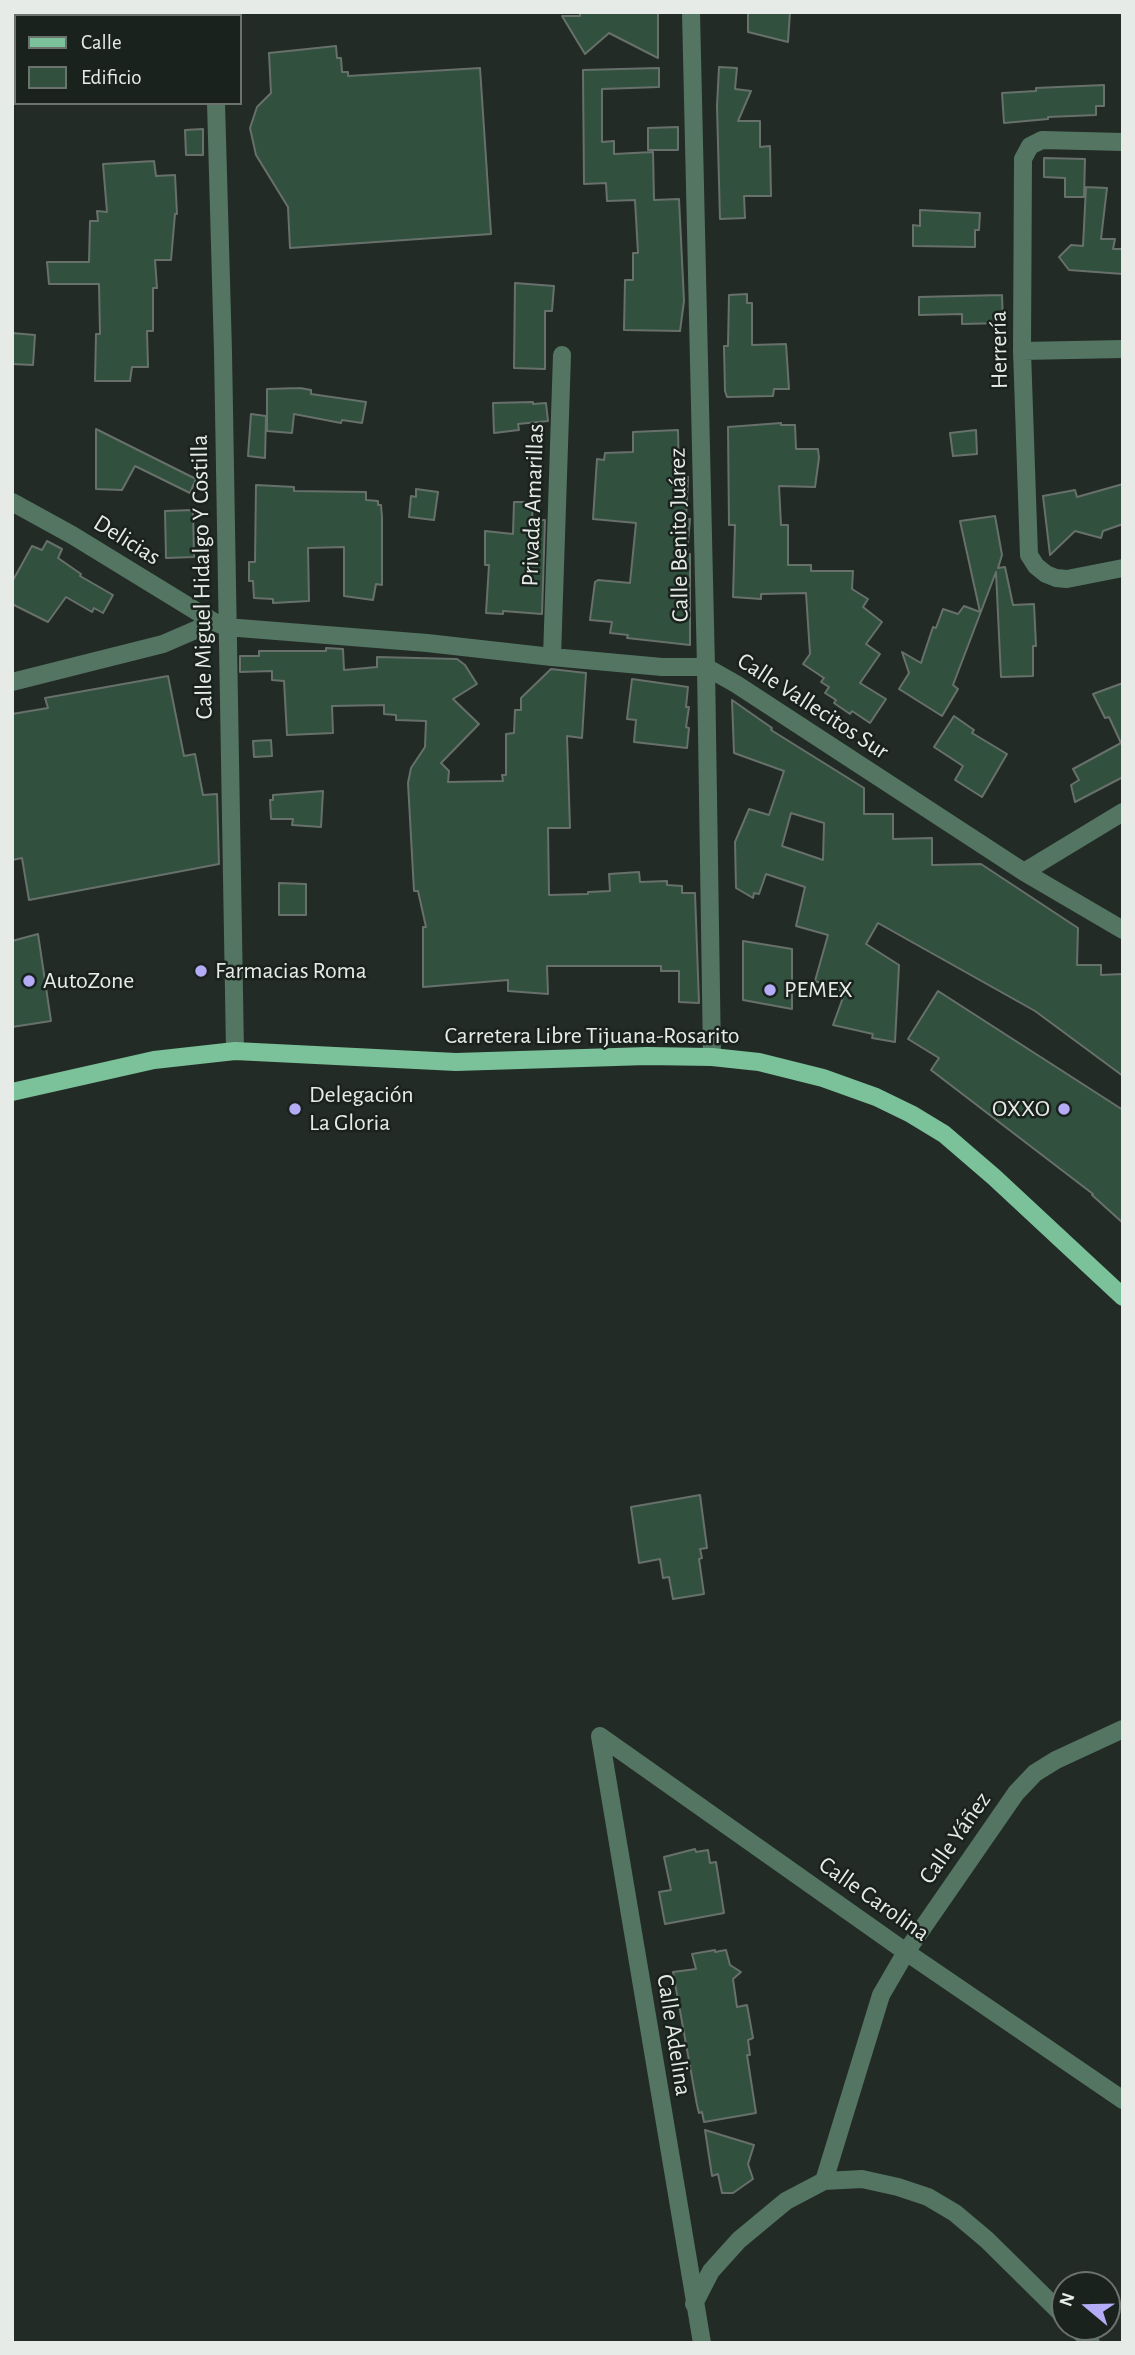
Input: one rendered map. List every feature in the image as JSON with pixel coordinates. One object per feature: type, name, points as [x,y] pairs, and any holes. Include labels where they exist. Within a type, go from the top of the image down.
[{"type":"main road","name":"Carretera Libre Tijuana-Rosarito","points":[[12,1092],[154,1060],[235,1051],[456,1062],[621,1056],[712,1057],[760,1062],[823,1078],[876,1097],[944,1134],[1123,1297]]},
{"type":"street","name":"Calle Benito Juárez","points":[[691,12],[712,1057]]},
{"type":"street","name":"Calle Miguel Hidalgo Y Costilla","points":[[216,105],[223,352],[220,625],[235,1051]]},
{"type":"street","name":"Herrería","points":[[1123,142],[1042,140],[1030,146],[1023,159],[1022,351],[1029,555],[1046,574],[1056,578],[1066,579],[1123,568]]},
{"type":"street","points":[[1022,351],[1123,349]]},
{"type":"street","name":"Privada Amarillas","points":[[552,657],[562,355]]},
{"type":"street","name":"Delicias","points":[[12,502],[72,535],[220,625]]},
{"type":"street","name":"Calle Vallecitos Sur","points":[[220,625],[662,667],[706,667],[1024,872],[1123,930]]},
{"type":"street","points":[[12,682],[163,643],[220,625]]},
{"type":"street","points":[[1024,872],[1123,812]]},
{"type":"street","name":"Calle Yáñez","points":[[824,2181],[881,1995],[906,1952],[1016,1793],[1035,1773],[1056,1760],[1123,1729]]},
{"type":"street","name":"Calle Carolina","points":[[600,1736],[906,1952],[1123,2100]]},
{"type":"street","name":"Calle Adelina","points":[[600,1736],[702,2343]]},
{"type":"street","points":[[694,2304],[711,2272],[739,2240],[786,2201],[824,2181],[862,2179],[898,2187],[955,2213],[987,2240],[1051,2303]]},
{"type":"building","points":[[580,12],[658,12],[658,58],[609,33],[585,54],[562,16],[580,16]]},
{"type":"building","points":[[748,12],[790,12],[788,42],[748,32]]},
{"type":"building","points":[[336,46],[337,58],[341,58],[342,72],[348,72],[348,76],[480,68],[491,234],[290,248],[288,207],[256,155],[250,128],[257,107],[271,93],[269,53]]},
{"type":"building","points":[[719,67],[737,68],[735,89],[751,91],[738,121],[760,121],[760,147],[770,146],[771,196],[744,196],[745,218],[720,219],[717,106]]},
{"type":"building","points":[[659,68],[659,87],[602,89],[602,142],[614,141],[614,154],[653,152],[654,200],[679,199],[684,301],[680,331],[624,330],[625,280],[633,280],[633,253],[638,253],[635,200],[607,201],[606,183],[584,184],[583,70]]},
{"type":"building","points":[[1104,85],[1104,106],[1096,106],[1096,115],[1048,117],[1004,123],[1002,93],[1036,91],[1036,88]]},
{"type":"building","points":[[678,127],[678,150],[648,150],[648,128]]},
{"type":"building","points":[[203,129],[203,155],[186,155],[185,130]]},
{"type":"building","points":[[1044,158],[1085,159],[1084,197],[1065,197],[1065,178],[1044,177]]},
{"type":"building","points":[[154,161],[156,176],[175,175],[177,214],[171,260],[155,260],[157,288],[153,288],[153,331],[147,331],[148,367],[132,367],[130,381],[95,381],[96,334],[100,334],[99,284],[49,284],[47,262],[89,262],[90,221],[98,221],[97,211],[107,212],[103,164]]},
{"type":"building","points":[[1086,187],[1107,188],[1101,239],[1115,239],[1113,249],[1123,249],[1123,274],[1069,270],[1059,257],[1071,245],[1083,246]]},
{"type":"building","points":[[920,210],[980,213],[979,230],[975,230],[975,247],[913,246],[913,225],[920,226]]},
{"type":"building","points":[[515,283],[554,286],[552,311],[545,311],[545,369],[514,368]]},
{"type":"building","points":[[747,294],[747,303],[752,303],[752,345],[786,344],[789,389],[774,389],[773,396],[727,397],[725,391],[724,346],[728,346],[729,295]]},
{"type":"building","points":[[1002,295],[1003,323],[962,324],[962,314],[919,315],[919,297]]},
{"type":"building","points":[[12,333],[35,335],[33,365],[12,364]]},
{"type":"building","points":[[267,389],[311,390],[311,394],[366,402],[362,423],[342,420],[341,423],[294,414],[292,433],[267,431]]},
{"type":"building","points":[[493,403],[546,403],[548,421],[518,424],[519,430],[494,433]]},
{"type":"building","points":[[251,414],[266,416],[265,458],[248,456]]},
{"type":"building","points":[[781,423],[795,425],[796,449],[818,449],[819,458],[815,487],[779,486],[781,525],[788,525],[788,565],[811,565],[811,571],[853,571],[852,589],[868,599],[863,607],[882,622],[866,644],[880,654],[860,683],[886,699],[870,723],[834,703],[836,700],[825,693],[829,687],[821,682],[824,678],[803,664],[810,654],[806,593],[761,594],[761,599],[733,597],[735,525],[729,525],[728,427]]},
{"type":"building","points":[[96,429],[196,479],[190,493],[135,466],[122,490],[96,489]]},
{"type":"building","points":[[678,430],[679,476],[688,477],[686,519],[690,519],[687,554],[690,554],[690,645],[627,638],[628,635],[610,633],[612,622],[590,620],[595,582],[630,583],[636,523],[593,519],[597,459],[604,460],[605,453],[633,452],[633,432]]},
{"type":"building","points":[[976,430],[977,454],[953,456],[950,433]]},
{"type":"building","points":[[1123,484],[1123,524],[1103,531],[1101,538],[1075,531],[1050,555],[1043,496],[1075,490],[1077,497]]},
{"type":"building","points":[[256,485],[294,487],[294,491],[366,492],[366,500],[378,501],[382,517],[382,585],[376,584],[373,600],[344,596],[344,547],[308,548],[309,601],[273,603],[273,599],[254,598],[253,581],[249,581],[249,562],[255,562]]},
{"type":"building","points":[[416,489],[438,492],[434,520],[409,517],[411,496],[416,497]]},
{"type":"building","points":[[514,502],[533,502],[532,520],[545,520],[542,614],[503,611],[503,614],[486,613],[489,565],[485,565],[485,531],[513,534]]},
{"type":"building","points":[[193,510],[194,557],[166,558],[165,511]]},
{"type":"building","points":[[995,516],[1002,555],[998,568],[1005,567],[1013,605],[1034,604],[1036,646],[1033,646],[1033,676],[1001,677],[996,572],[953,685],[958,689],[942,716],[899,689],[909,673],[902,652],[921,663],[933,627],[936,628],[943,609],[958,614],[964,606],[980,612],[960,521]]},
{"type":"building","points":[[47,541],[62,549],[58,558],[81,574],[80,576],[113,595],[103,613],[94,608],[92,612],[66,597],[48,622],[12,604],[12,582],[32,546],[42,550]]},
{"type":"building","points":[[326,648],[343,649],[344,670],[377,667],[377,657],[457,659],[465,665],[477,684],[453,699],[479,724],[441,763],[449,771],[448,782],[503,781],[502,775],[506,775],[506,734],[514,733],[515,710],[521,710],[521,698],[551,669],[586,673],[582,738],[567,736],[570,828],[548,828],[549,895],[610,891],[609,874],[639,872],[640,882],[667,881],[667,885],[682,886],[682,893],[695,893],[699,1003],[679,1002],[679,971],[661,971],[661,966],[547,966],[548,994],[508,991],[508,980],[423,987],[423,927],[426,927],[418,891],[414,891],[408,783],[411,768],[425,747],[426,721],[396,720],[396,715],[384,714],[384,705],[332,706],[333,733],[287,735],[284,681],[272,680],[272,671],[240,672],[240,656],[259,656],[259,651],[326,651]]},
{"type":"building","points":[[168,676],[184,756],[195,754],[203,795],[217,794],[219,864],[29,900],[22,858],[12,860],[12,714],[48,708],[45,698]]},
{"type":"building","points":[[632,679],[688,687],[687,748],[634,742],[636,720],[627,719]]},
{"type":"building","points":[[1123,683],[1123,777],[1075,802],[1071,785],[1079,780],[1073,769],[1121,743],[1109,717],[1105,718],[1093,694]]},
{"type":"building","points":[[732,700],[772,728],[771,730],[864,788],[864,814],[893,814],[893,839],[932,838],[932,865],[981,864],[1078,928],[1077,965],[1101,965],[1101,975],[1123,974],[1123,1076],[1035,1011],[878,923],[866,944],[899,965],[895,1042],[872,1038],[873,1034],[833,1025],[845,992],[815,981],[828,935],[796,926],[805,887],[766,874],[759,894],[754,893],[753,898],[736,888],[735,842],[749,809],[769,815],[784,771],[734,753]],"holes":[[[791,813],[824,823],[823,860],[782,846]]]},
{"type":"building","points":[[954,716],[974,730],[972,733],[1007,754],[982,797],[955,780],[963,766],[934,747]]},
{"type":"building","points":[[271,740],[272,756],[254,757],[253,741]]},
{"type":"building","points":[[323,791],[321,827],[292,825],[293,819],[271,819],[270,800],[273,800],[273,795]]},
{"type":"building","points":[[279,883],[306,884],[306,915],[279,915]]},
{"type":"building","name":"AutoZone","points":[[38,934],[51,1021],[12,1027],[12,941]]},
{"type":"building","points":[[743,941],[792,949],[792,1009],[743,1000]]},
{"type":"building","points":[[938,991],[1123,1110],[1123,1223],[1093,1194],[931,1070],[939,1058],[908,1039]]},
{"type":"building","points":[[700,1495],[707,1548],[700,1549],[702,1558],[699,1559],[704,1594],[673,1599],[669,1577],[663,1578],[660,1559],[639,1563],[631,1507]]},
{"type":"building","points":[[695,1849],[696,1852],[708,1850],[710,1863],[716,1862],[724,1913],[665,1924],[659,1892],[671,1890],[664,1857]]},
{"type":"building","points":[[726,1950],[730,1965],[741,1972],[733,1979],[737,2007],[747,2005],[753,2038],[748,2040],[750,2055],[747,2055],[756,2113],[704,2122],[697,2105],[673,1972],[696,1969],[692,1954]]},
{"type":"building","points":[[705,2130],[754,2145],[748,2164],[753,2179],[733,2193],[722,2193],[718,2174],[712,2176]]},
{"type":"place","name":"Farmacias Roma","points":[[201,971]]},
{"type":"place","name":"AutoZone","points":[[29,981]]},
{"type":"place","name":"PEMEX","points":[[770,990]]},
{"type":"place","name":"Delegación La Gloria","points":[[295,1109]]},
{"type":"place","name":"OXXO","points":[[1064,1109]]}]
